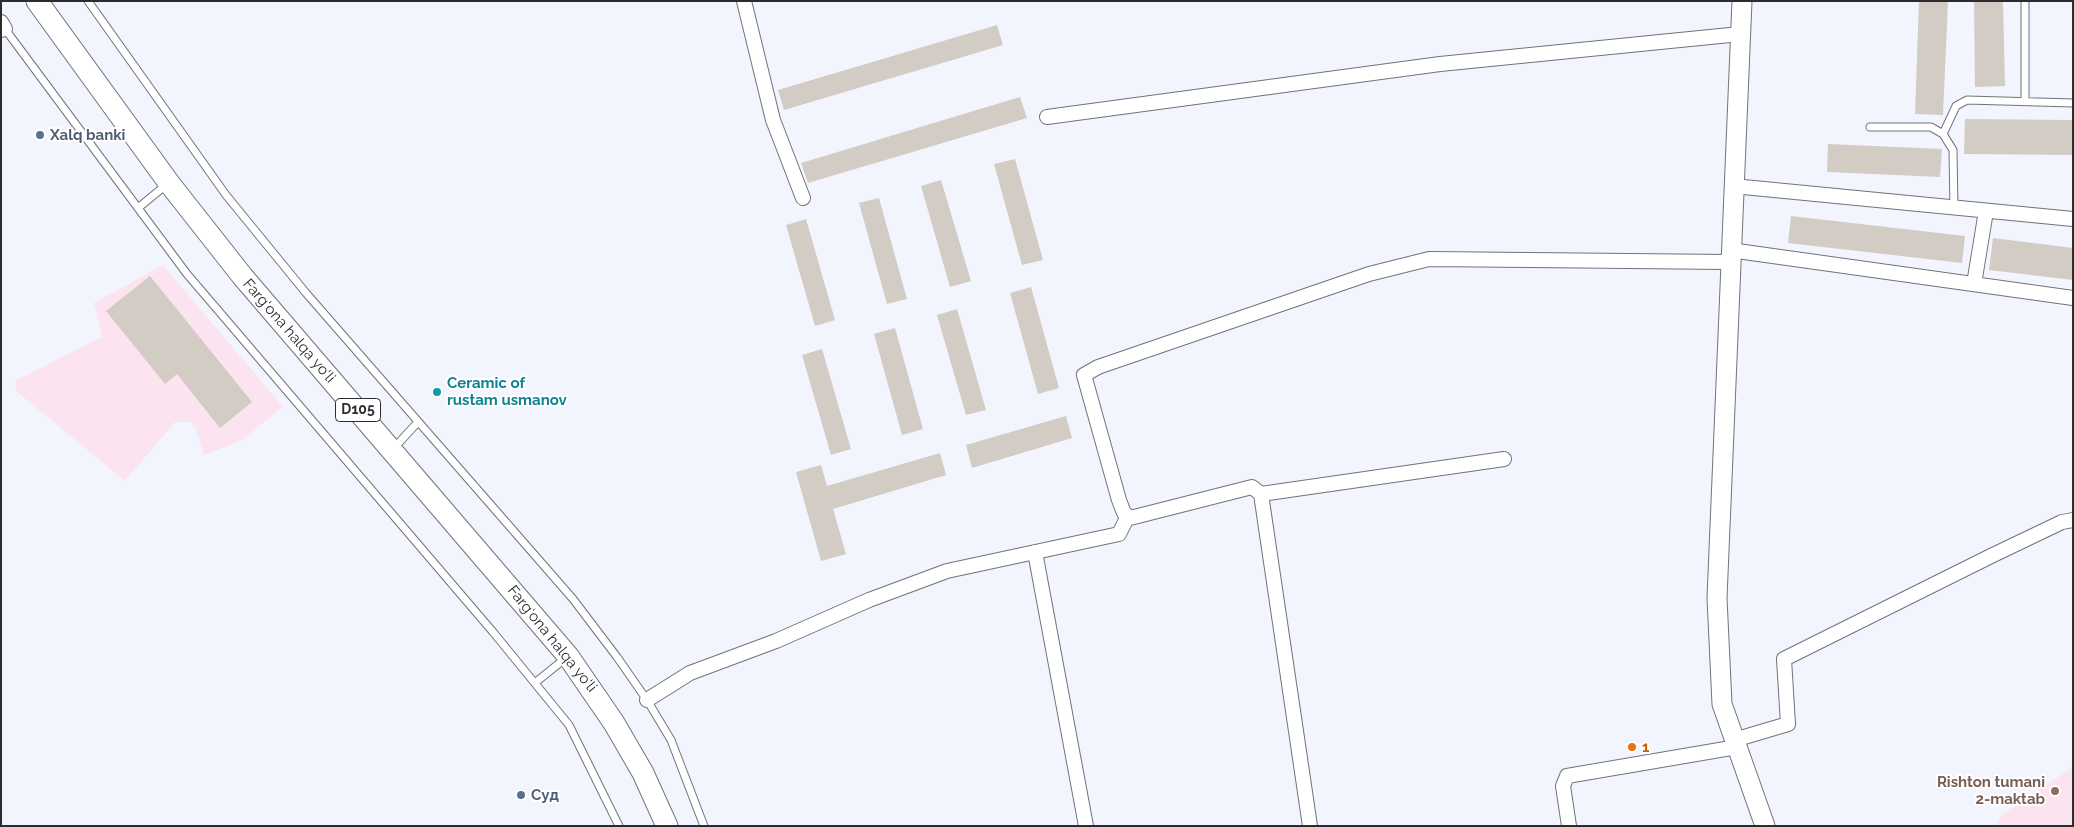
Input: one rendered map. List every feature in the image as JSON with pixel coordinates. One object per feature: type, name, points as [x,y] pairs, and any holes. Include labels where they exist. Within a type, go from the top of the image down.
[{"type":"main road","name":"Farg‘ona halqa yo‘li","points":[[37,1],[169,183],[243,277],[568,656],[594,691],[619,731],[643,773],[666,826]]},
{"type":"street","points":[[744,1],[773,120],[804,198]]},
{"type":"street","points":[[1742,1],[1729,256],[1717,598],[1722,704],[1765,826]]},
{"type":"street","points":[[1047,117],[1440,64],[1740,34]]},
{"type":"street","points":[[1733,186],[2073,220]]},
{"type":"street","points":[[1974,284],[1986,211]]},
{"type":"street","points":[[1310,826],[1261,494],[1252,487],[1130,518],[1124,513],[1119,500],[1084,375],[1098,367],[1369,274],[1429,259],[1729,256],[1974,284],[2073,298]]},
{"type":"street","points":[[1261,494],[1504,459]]},
{"type":"street","points":[[647,700],[690,673],[776,641],[869,600],[947,572],[1119,534],[1128,516]]},
{"type":"street","points":[[1569,826],[1563,786],[1567,776],[1736,744],[1788,724],[1784,660],[1991,556],[2062,522],[2073,520]]},
{"type":"street","points":[[1035,552],[1086,826]]},
{"type":"lane","points":[[88,1],[226,195],[306,293],[572,599],[647,700],[671,740],[704,826]]},
{"type":"lane","points":[[2025,102],[2026,1]]},
{"type":"lane","points":[[3,27],[187,274],[536,682],[569,725],[619,826]]},
{"type":"lane","points":[[1943,134],[1956,106],[1967,100],[2073,102]]},
{"type":"lane","points":[[1870,127],[1931,127],[1943,134],[1953,150],[1954,209]]},
{"type":"lane","points":[[138,208],[169,183]]},
{"type":"lane","points":[[392,450],[418,422]]},
{"type":"lane","points":[[536,682],[568,656]]},
{"type":"shaded area","points":[[163,265],[283,407],[242,440],[204,455],[196,429],[190,422],[175,422],[125,481],[16,391],[15,381],[102,337],[94,303]]},
{"type":"shaded area","name":"Rishton tumani 2-maktab","points":[[2073,767],[2073,826],[1996,826],[2003,814]]},
{"type":"building","points":[[1919,1],[1948,1],[1943,115],[1915,114]]},
{"type":"building","points":[[1974,1],[2003,1],[2005,86],[1975,87]]},
{"type":"building","points":[[997,25],[1003,45],[784,110],[778,90]]},
{"type":"building","points":[[1020,97],[1027,118],[808,183],[801,163]]},
{"type":"building","points":[[1965,119],[2073,120],[2073,155],[1964,154]]},
{"type":"building","points":[[1828,144],[1942,149],[1940,177],[1827,172]]},
{"type":"building","points":[[1015,159],[1043,260],[1022,265],[994,164]]},
{"type":"building","points":[[941,180],[971,281],[950,287],[921,186]]},
{"type":"building","points":[[879,198],[907,299],[887,304],[859,203]]},
{"type":"building","points":[[1791,216],[1965,236],[1962,263],[1788,243]]},
{"type":"building","points":[[806,219],[835,320],[815,326],[786,225]]},
{"type":"building","points":[[1993,238],[2073,248],[2073,280],[1989,270]]},
{"type":"building","points":[[150,276],[252,402],[220,428],[177,374],[165,384],[106,311]]},
{"type":"building","points":[[1031,287],[1059,388],[1038,394],[1010,293]]},
{"type":"building","points":[[957,309],[986,410],[966,415],[937,315]]},
{"type":"building","points":[[895,328],[923,429],[902,435],[874,334]]},
{"type":"building","points":[[822,349],[851,449],[831,455],[802,355]]},
{"type":"building","points":[[1066,416],[1072,438],[972,468],[966,445]]},
{"type":"building","points":[[940,453],[946,475],[833,509],[846,554],[821,561],[796,472],[821,465],[827,486]]},
{"type":"place","name":"Xalq banki","points":[[40,135]]},
{"type":"place","name":"Ceramic of rustam usmanov","points":[[437,392]]},
{"type":"place","name":"1","points":[[1632,747]]},
{"type":"place","name":"Rishton tumani 2-maktab","points":[[2055,791]]},
{"type":"place","name":"Суд","points":[[521,795]]}]
